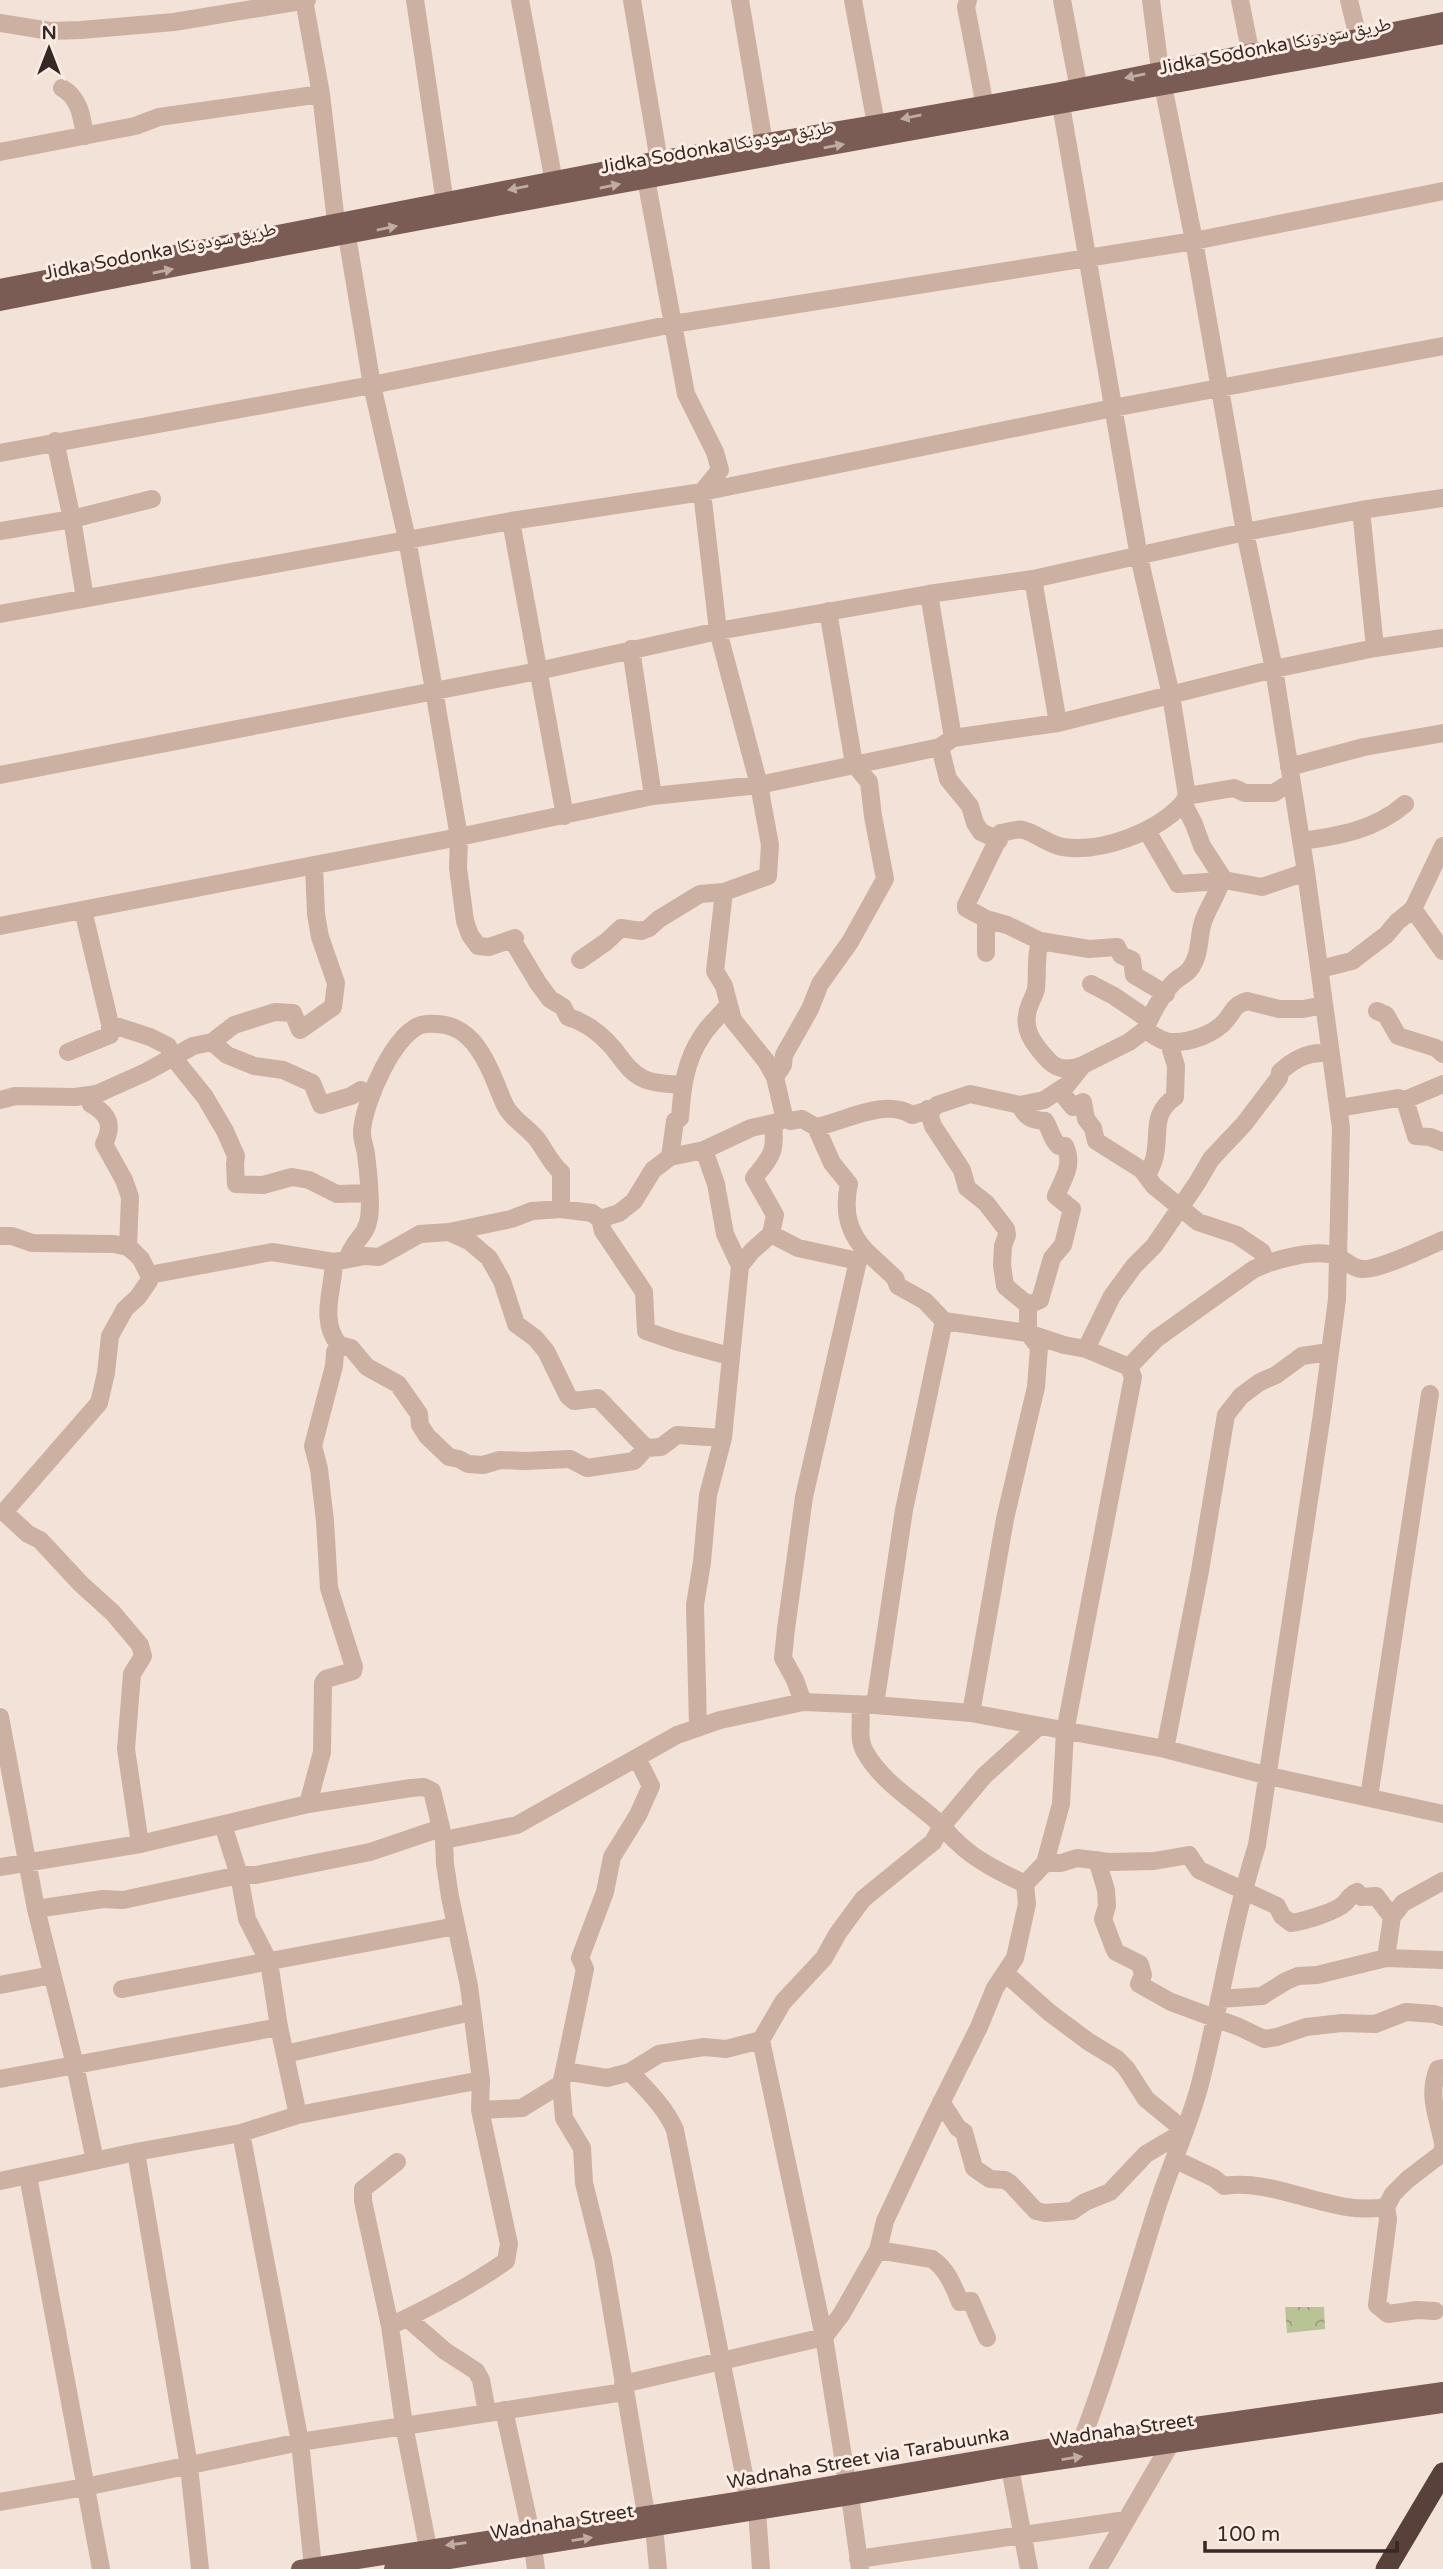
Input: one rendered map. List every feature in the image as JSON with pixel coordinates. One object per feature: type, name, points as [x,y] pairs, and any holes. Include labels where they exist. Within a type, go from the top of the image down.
[{"type":"highway","points":[[1386,2569],[1443,2475]]},
{"type":"main road","name":"Jidka Sodonka طريق سودونكا","points":[[1360,44],[1443,22]]},
{"type":"main road","name":"Jidka Sodonka طريق سودونكا","points":[[0,302],[85,279],[555,189],[1252,62],[1360,44],[1443,35]]},
{"type":"main road","name":"Jidka Sodonka طريق سودونكا","points":[[655,172],[764,143],[876,124],[1061,105],[1080,94]]},
{"type":"main road","name":"Jidka Sodonka طريق سودونكا","points":[[341,229],[445,203],[555,189]]},
{"type":"main road","name":"Jidka Sodonka طريق سودونكا","points":[[0,288],[85,279]]},
{"type":"main road","name":"Wadnaha Street via Tarabuunka","points":[[841,2490],[1081,2442],[1443,2391]]},
{"type":"main road","name":"Wadnaha Street","points":[[393,2569],[425,2560],[650,2520],[1443,2404]]},
{"type":"main road","points":[[306,2568],[425,2560]]},
{"type":"street","points":[[0,23],[50,31],[81,30],[174,22],[305,0],[341,229],[372,385],[407,539],[434,690],[458,837],[458,868],[465,921],[478,946],[489,947],[515,938],[514,943],[522,960],[550,999],[564,1007],[568,1017],[581,1021],[598,1034],[634,1073],[658,1083],[682,1085]]},
{"type":"street","points":[[415,0],[445,203]]},
{"type":"street","points":[[520,0],[555,189]]},
{"type":"street","points":[[580,960],[621,928],[641,931],[649,928],[700,894],[724,892],[768,876],[770,871],[770,845],[759,785],[718,631],[702,492],[720,470],[715,452],[686,394],[673,324],[632,0]]},
{"type":"street","points":[[740,0],[764,143]]},
{"type":"street","points":[[853,0],[876,124]]},
{"type":"street","points":[[1062,0],[1080,94]]},
{"type":"street","points":[[1081,2442],[1105,2380],[1128,2297],[1198,2089],[1243,1890],[1257,1844],[1337,1298],[1341,1128],[1320,969],[1274,669],[1245,532],[1150,0]]},
{"type":"street","points":[[1240,0],[1252,62]]},
{"type":"street","points":[[1349,0],[1360,44]]},
{"type":"street","points":[[964,2],[976,50],[986,111]]},
{"type":"street","points":[[62,88],[80,108],[85,136]]},
{"type":"street","points":[[0,152],[135,127],[159,117],[321,94]]},
{"type":"street","points":[[1041,941],[1035,962],[1036,992],[1028,1006],[1028,1034],[1037,1049],[1054,1066],[1067,1069],[1083,1065],[1129,1042],[1147,1025],[1155,1007],[1173,982],[1191,968],[1201,942],[1204,919],[1222,881],[1202,846],[1185,800],[1171,695],[1139,557],[1061,105]]},
{"type":"street","points":[[0,453],[372,385],[673,324],[1194,241],[1443,191]]},
{"type":"street","points":[[0,614],[407,539],[702,492],[1113,408],[1221,390],[1443,346]]},
{"type":"street","points":[[55,442],[72,519],[85,598]]},
{"type":"street","points":[[0,775],[538,671],[718,631],[929,594],[1033,579],[1245,532],[1443,498]]},
{"type":"street","points":[[0,531],[72,519],[152,499]]},
{"type":"street","points":[[1361,510],[1375,648]]},
{"type":"street","points":[[511,521],[565,816]]},
{"type":"street","points":[[1033,579],[1058,723]]},
{"type":"street","points":[[929,594],[948,779],[970,806],[981,832],[999,840]]},
{"type":"street","points":[[775,1077],[820,984],[850,942],[885,879],[869,782],[854,764],[828,611]]},
{"type":"street","points":[[0,926],[565,816],[653,796],[759,785],[946,743],[1058,723],[1274,669],[1375,648],[1443,638]]},
{"type":"street","points":[[631,649],[653,796]]},
{"type":"street","points":[[1166,995],[1134,975],[1132,961],[1121,955],[1117,947],[1089,949],[1041,941],[966,908],[1001,833],[1020,829],[1061,848],[1087,847],[1125,840],[1147,831],[1173,814],[1185,800],[1234,789],[1255,794],[1273,793],[1290,774],[1376,744],[1443,733]]},
{"type":"street","points":[[1301,841],[1363,829],[1395,813],[1405,804]]},
{"type":"street","points":[[1147,831],[1178,884],[1222,881],[1262,887],[1306,872]]},
{"type":"street","points":[[1320,969],[1352,961],[1386,935],[1413,909],[1443,846]]},
{"type":"street","points":[[128,1247],[130,1198],[124,1180],[104,1144],[110,1132],[110,1124],[102,1110],[91,1104],[92,1098],[193,1046],[212,1042],[234,1025],[275,1012],[293,1013],[300,1030],[333,1007],[336,983],[320,937],[314,865]]},
{"type":"street","points":[[698,1727],[695,1605],[708,1495],[723,1438],[740,1266],[771,1234],[775,1215],[754,1178],[772,1155],[779,1119],[775,1077],[766,1061],[733,1020],[724,986],[718,979],[714,963],[724,892]]},
{"type":"street","points":[[1413,909],[1443,951]]},
{"type":"street","points":[[68,1052],[110,1035],[110,1024],[83,911]]},
{"type":"street","points":[[986,919],[986,953]]},
{"type":"street","points":[[1091,984],[1114,996],[1169,1042],[1175,1066],[1175,1097],[1165,1105],[1156,1127],[1156,1151],[1147,1176]]},
{"type":"street","points":[[1169,1042],[1194,1039],[1211,1032],[1227,1021],[1232,1008],[1247,1001],[1291,1009],[1324,1005]]},
{"type":"street","points":[[670,1157],[675,1121],[680,1118],[682,1085],[697,1043],[728,1006]]},
{"type":"street","points":[[1377,1011],[1385,1015],[1398,1036],[1436,1048],[1443,1054]]},
{"type":"street","points":[[110,1024],[168,1046],[172,1056],[217,1115],[236,1156],[236,1184],[263,1185],[292,1177],[309,1180],[337,1194],[369,1193]]},
{"type":"street","points":[[561,1209],[561,1172],[553,1166],[538,1140],[505,1106],[487,1065],[463,1030],[439,1024],[420,1025],[410,1030],[396,1047],[370,1095],[362,1130],[369,1193],[368,1222],[363,1235],[351,1244],[341,1260],[327,1314],[331,1336],[339,1345],[351,1348],[362,1364],[403,1388],[419,1414],[420,1425],[427,1436],[449,1457],[468,1464],[484,1465],[500,1460],[570,1459],[587,1468],[634,1461],[646,1448],[661,1447],[677,1435],[723,1438]]},
{"type":"street","points":[[212,1042],[227,1055],[254,1066],[283,1070],[312,1083],[320,1105],[351,1096],[361,1090],[370,1095]]},
{"type":"street","points":[[1086,1349],[1112,1296],[1134,1266],[1154,1246],[1210,1158],[1244,1124],[1279,1078],[1280,1072],[1307,1055],[1317,1052],[1331,1054]]},
{"type":"street","points":[[816,1126],[878,1109],[904,1110],[912,1115],[970,1094],[1020,1105],[1044,1100],[1073,1081],[1083,1065]]},
{"type":"street","points":[[1339,1108],[1398,1098],[1405,1100],[1443,1084]]},
{"type":"street","points":[[1060,1091],[1073,1107],[1083,1101],[1086,1119],[1093,1128],[1096,1141],[1142,1170],[1154,1186],[1198,1222],[1237,1235],[1262,1252],[1266,1264]]},
{"type":"street","points":[[0,1100],[15,1096],[75,1097],[97,1094]]},
{"type":"street","points":[[1405,1100],[1416,1136],[1443,1142]]},
{"type":"street","points":[[1020,1105],[1024,1115],[1033,1120],[1045,1121],[1051,1129],[1053,1141],[1059,1146],[1065,1146],[1069,1156],[1066,1175],[1056,1196],[1072,1209],[1063,1245],[1052,1258],[1040,1300],[1028,1305]]},
{"type":"street","points":[[928,1110],[933,1126],[962,1170],[967,1188],[986,1203],[1006,1229],[1002,1265],[1005,1286],[1028,1305]]},
{"type":"street","points":[[600,1219],[619,1213],[634,1201],[653,1170],[670,1157],[704,1150],[751,1128],[779,1119],[802,1119],[816,1126],[832,1163],[849,1184],[845,1199],[853,1238],[863,1257],[804,1497],[783,1658],[803,1702]]},
{"type":"street","points":[[704,1150],[716,1184],[725,1234],[740,1266]]},
{"type":"street","points":[[149,1275],[272,1252],[341,1260],[379,1257],[420,1234],[449,1232],[511,1219],[532,1211],[561,1209],[592,1213],[600,1219],[603,1231],[644,1292],[646,1331],[729,1356]]},
{"type":"street","points":[[449,1232],[469,1241],[489,1258],[502,1281],[516,1324],[535,1338],[546,1351],[568,1396],[574,1401],[595,1396],[646,1448]]},
{"type":"street","points":[[0,2502],[300,2442],[624,2388],[824,2337],[841,2315],[878,2250],[885,2221],[995,1988],[1015,1958],[1027,1904],[1025,1884],[1045,1863],[1061,1804],[1065,1732],[1133,1377],[1129,1367],[1086,1349],[1064,1345],[1049,1338],[944,1321],[925,1301],[898,1286],[895,1278],[882,1264],[863,1257],[798,1248],[771,1234]]},
{"type":"street","points":[[0,1236],[12,1236],[32,1243],[114,1244],[128,1247],[141,1259],[149,1275],[149,1281],[125,1309],[110,1336],[99,1403],[2,1512],[28,1534],[40,1540],[81,1584],[113,1613],[140,1645],[143,1656],[132,1674],[126,1749],[140,1844]]},
{"type":"street","points":[[1129,1367],[1156,1339],[1178,1322],[1254,1269],[1266,1264],[1308,1254],[1337,1256],[1349,1266],[1364,1270],[1443,1240]]},
{"type":"street","points":[[971,1713],[1005,1520],[1036,1387],[1040,1347],[1028,1333],[1028,1305]]},
{"type":"street","points":[[944,1321],[867,1705],[861,1712],[859,1736],[872,1761],[902,1794],[942,1826],[958,1843],[998,1871],[1025,1884]]},
{"type":"street","points":[[309,1804],[322,1752],[323,1683],[326,1679],[353,1671],[354,1667],[329,1588],[326,1521],[313,1446],[334,1366],[335,1352],[339,1345]]},
{"type":"street","points":[[1165,1749],[1200,1571],[1226,1415],[1241,1396],[1302,1356],[1329,1352]]},
{"type":"street","points":[[1368,1797],[1430,1394]]},
{"type":"street","points":[[36,1909],[103,1899],[122,1900],[239,1875],[256,1875],[370,1852],[442,1834],[517,1825],[677,1735],[698,1727],[803,1702],[971,1713],[1165,1749],[1269,1776],[1443,1814]]},
{"type":"street","points":[[0,1717],[36,1909],[75,2065],[95,2161]]},
{"type":"street","points":[[1038,1727],[984,1776],[942,1826],[933,1842],[873,1889],[858,1905],[824,1958],[783,2002],[761,2040],[824,2337],[841,2490],[859,2564],[1126,2519]]},
{"type":"street","points":[[636,1758],[651,1786],[638,1815],[612,1857],[602,1902],[580,1958],[585,1969],[562,2078],[564,2118],[582,2148],[584,2183],[603,2259],[658,2569]]},
{"type":"street","points":[[0,1867],[140,1844],[309,1804],[424,1787],[432,1791],[442,1834],[456,1926],[470,1986],[481,2080],[480,2110],[509,2244],[506,2261],[467,2288],[390,2326]]},
{"type":"street","points":[[223,1825],[239,1875],[247,1919],[269,1962],[279,2027],[298,2115]]},
{"type":"street","points":[[1045,1863],[1061,1863],[1077,1858],[1109,1862],[1154,1861],[1189,1855],[1199,1870],[1277,1906],[1282,1916],[1291,1923],[1307,1920],[1344,1903],[1357,1892],[1361,1897],[1376,1896],[1392,1917]]},
{"type":"street","points":[[1097,1860],[1106,1890],[1106,1931],[1116,1952],[1140,1964],[1143,1975],[1139,1984],[1171,2002],[1215,2017],[1264,2039],[1277,2038],[1306,2026],[1375,2024],[1406,2012],[1443,2017]]},
{"type":"street","points":[[1386,1958],[1392,1917],[1403,1903],[1443,1881]]},
{"type":"street","points":[[122,1989],[456,1926]]},
{"type":"street","points":[[1220,1999],[1262,1996],[1298,1976],[1317,1975],[1386,1958],[1443,1961]]},
{"type":"street","points":[[1005,1973],[1050,2013],[1117,2059],[1146,2099],[1185,2132]]},
{"type":"street","points":[[0,1985],[52,1975]]},
{"type":"street","points":[[285,2054],[471,2012]]},
{"type":"street","points":[[0,2079],[279,2027]]},
{"type":"street","points":[[480,2110],[522,2108],[562,2078],[607,2078],[630,2072],[659,2054],[704,2047],[726,2049],[761,2040]]},
{"type":"street","points":[[1443,2068],[1438,2069],[1433,2080],[1432,2103],[1443,2143]]},
{"type":"street","points":[[630,2072],[654,2101],[662,2106],[675,2130],[721,2363],[753,2504],[761,2569]]},
{"type":"street","points":[[0,2180],[241,2133],[298,2115],[481,2080]]},
{"type":"street","points":[[941,2102],[958,2128],[964,2132],[974,2168],[990,2179],[1005,2180],[1036,2211],[1045,2213],[1072,2211],[1085,2202],[1110,2192],[1146,2154],[1185,2132]]},
{"type":"street","points":[[241,2133],[300,2442],[306,2568]]},
{"type":"street","points":[[1435,2311],[1417,2310],[1388,2314],[1377,2305],[1387,2238],[1386,2207],[1393,2194],[1441,2154],[1443,2148]]},
{"type":"street","points":[[136,2152],[189,2466],[200,2569]]},
{"type":"street","points":[[1174,2160],[1214,2178],[1224,2186],[1236,2184],[1315,2202],[1374,2210],[1386,2207]]},
{"type":"street","points":[[397,2162],[363,2189],[363,2201],[390,2326],[425,2560]]},
{"type":"street","points":[[28,2176],[101,2569]]},
{"type":"street","points":[[878,2250],[932,2259],[939,2264],[951,2281],[960,2302],[971,2301],[987,2338]]},
{"type":"street","points":[[407,2318],[445,2351],[476,2371],[481,2380],[495,2411],[532,2540],[536,2569]]},
{"type":"street","points":[[1098,2569],[1171,2443]]},
{"type":"street","points":[[1010,2468],[1029,2569]]},
{"type":"green space","points":[[1285,2307],[1324,2307],[1325,2329],[1287,2333]]}]
